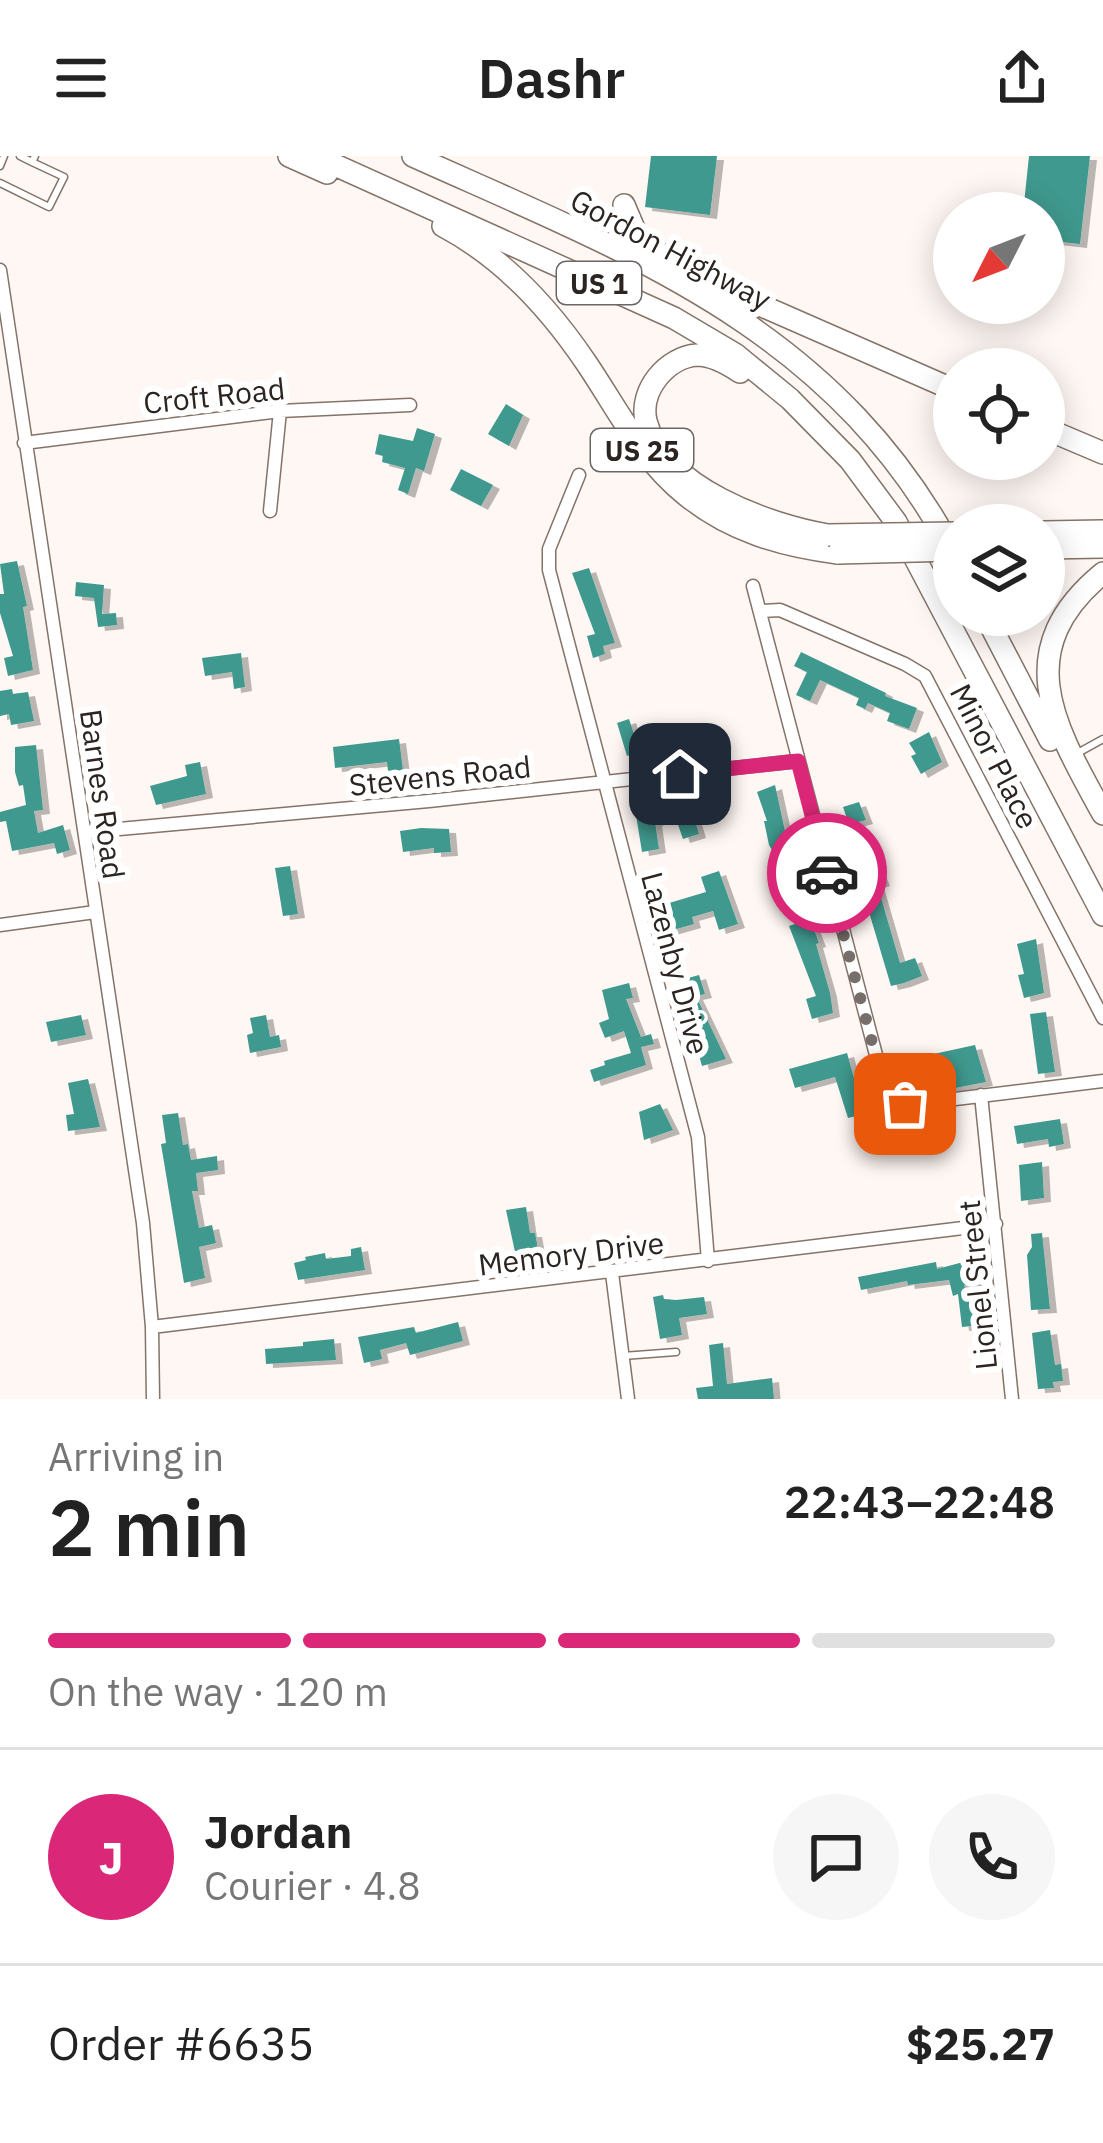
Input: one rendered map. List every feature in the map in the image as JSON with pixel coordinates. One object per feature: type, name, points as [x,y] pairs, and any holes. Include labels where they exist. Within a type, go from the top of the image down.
[{"type":"highway","name":"US 25","points":[[290,156],[454,232],[504,268],[574,345],[644,453],[704,508],[760,537],[933,551]]},
{"type":"highway","name":"Gordon Highway","points":[[315,156],[695,329],[773,384],[850,460],[896,522],[1103,915]]},
{"type":"highway","name":"Gordon Highway","points":[[413,156],[603,241],[731,311],[803,364],[896,463],[933,520]]},
{"type":"highway","points":[[562,223],[599,227],[624,205],[641,245],[724,283],[755,304]]},
{"type":"highway","points":[[603,241],[933,381]]},
{"type":"highway","points":[[850,460],[757,384],[708,356],[673,363],[652,384],[646,398],[650,431],[695,481],[762,520],[833,544],[933,535]]},
{"type":"highway","points":[[1065,437],[1103,453]]},
{"type":"highway","points":[[1065,532],[1103,531]]},
{"type":"highway","points":[[1065,548],[1103,547]]},
{"type":"highway","points":[[1103,573],[1066,613],[1049,665],[1049,702],[1071,757],[1103,814]]},
{"type":"highway","points":[[997,636],[1103,835]]},
{"type":"street","name":"Barnes Road","points":[[0,270],[142,1223],[153,1399]]},
{"type":"street","name":"Croft Road","points":[[24,443],[280,411],[410,405]]},
{"type":"street","points":[[270,511],[280,411]]},
{"type":"street","name":"Lazenby Drive","points":[[580,475],[549,549],[549,570],[698,1137],[708,1261]]},
{"type":"street","points":[[753,586],[886,1093],[905,1104],[1103,1081]]},
{"type":"street","name":"Minor Place","points":[[760,611],[780,610],[926,676],[1103,1018]]},
{"type":"street","name":"Stevens Road","points":[[86,832],[798,761]]},
{"type":"street","points":[[0,925],[95,912]]},
{"type":"street","name":"Lionel Street","points":[[981,1095],[1012,1399]]},
{"type":"street","name":"Memory Drive","points":[[152,1327],[996,1224]]},
{"type":"street","points":[[612,1273],[628,1399]]},
{"type":"lane","points":[[0,166],[4,156]]},
{"type":"lane","points":[[0,183],[50,207],[64,177],[20,156]]},
{"type":"lane","points":[[1071,757],[1103,739]]},
{"type":"lane","points":[[623,1356],[676,1352]]},
{"type":"building","points":[[651,156],[717,156],[710,215],[645,207]]},
{"type":"building","points":[[1029,156],[1090,156],[1080,244],[1065,242],[1065,192],[1025,192]]},
{"type":"building","points":[[506,404],[523,415],[509,446],[488,434]]},
{"type":"building","points":[[417,428],[435,434],[424,471],[416,468],[408,494],[398,490],[405,468],[382,462],[383,456],[375,454],[379,434],[413,441]]},
{"type":"building","points":[[461,469],[493,485],[481,506],[450,490]]},
{"type":"building","points":[[17,561],[33,670],[8,676],[4,658],[13,656],[0,613],[0,594],[4,594],[0,564]]},
{"type":"building","points":[[589,568],[615,643],[603,646],[605,654],[593,658],[587,636],[595,634],[572,573]]},
{"type":"building","points":[[76,582],[104,585],[102,614],[116,613],[117,625],[98,627],[94,598],[75,596]]},
{"type":"building","points":[[801,652],[917,708],[909,729],[887,721],[890,713],[868,703],[865,709],[856,705],[859,698],[820,680],[810,701],[796,695],[807,672],[794,666]]},
{"type":"building","points":[[241,653],[245,687],[234,689],[232,672],[205,676],[202,658]]},
{"type":"building","points":[[12,689],[13,694],[28,692],[34,721],[11,725],[9,714],[0,716],[0,691]]},
{"type":"building","points":[[629,719],[635,737],[673,725],[678,741],[659,752],[657,747],[627,756],[617,723]]},
{"type":"building","points":[[929,732],[942,762],[921,774],[909,743]]},
{"type":"building","points":[[399,739],[403,770],[388,771],[387,762],[335,768],[333,747]]},
{"type":"building","points":[[36,745],[43,810],[34,811],[38,833],[63,825],[70,850],[57,854],[54,843],[12,851],[6,821],[0,822],[0,812],[26,805],[15,772],[15,747]]},
{"type":"building","points":[[200,762],[206,794],[156,805],[150,786],[187,776],[185,765]]},
{"type":"building","points":[[775,785],[788,845],[801,869],[806,908],[830,993],[833,1013],[812,1019],[806,999],[816,996],[789,926],[795,924],[784,885],[792,883],[769,845],[757,792]]},
{"type":"building","points":[[689,801],[699,834],[683,839],[675,816],[655,822],[659,849],[642,852],[636,815],[667,811],[666,807]]},
{"type":"building","points":[[859,802],[866,820],[858,822],[883,882],[877,884],[900,963],[915,958],[922,976],[891,986],[843,807]]},
{"type":"building","points":[[449,829],[451,852],[434,853],[434,848],[403,852],[400,831]]},
{"type":"building","points":[[290,866],[298,914],[283,916],[275,868]]},
{"type":"building","points":[[719,871],[738,924],[719,930],[713,911],[692,917],[694,924],[666,932],[659,906],[706,892],[701,877]]},
{"type":"building","points":[[1036,939],[1044,993],[1024,998],[1017,944]]},
{"type":"building","points":[[699,975],[705,994],[696,996],[726,1059],[702,1066],[697,1048],[701,1046],[681,980]]},
{"type":"building","points":[[629,983],[633,998],[626,999],[641,1037],[651,1034],[654,1044],[641,1047],[646,1065],[594,1082],[590,1070],[631,1053],[624,1031],[605,1038],[599,1023],[609,1019],[602,990]]},
{"type":"building","points":[[1046,1012],[1055,1072],[1038,1074],[1030,1014]]},
{"type":"building","points":[[81,1015],[86,1035],[51,1042],[46,1022]]},
{"type":"building","points":[[266,1015],[270,1037],[279,1035],[281,1047],[250,1053],[250,1018]]},
{"type":"building","points":[[975,1045],[986,1082],[950,1089],[947,1080],[915,1089],[906,1060]]},
{"type":"building","points":[[847,1053],[864,1114],[848,1118],[835,1077],[795,1088],[789,1069]]},
{"type":"building","points":[[88,1079],[100,1127],[68,1131],[66,1115],[74,1114],[68,1083]]},
{"type":"building","points":[[660,1104],[673,1130],[644,1140],[639,1112]]},
{"type":"building","points":[[178,1113],[183,1145],[188,1144],[191,1160],[217,1156],[218,1170],[196,1173],[198,1191],[192,1191],[199,1228],[212,1225],[216,1243],[199,1247],[205,1278],[184,1283],[161,1144],[166,1143],[162,1115]]},
{"type":"building","points":[[1060,1119],[1064,1144],[1049,1147],[1048,1139],[1017,1144],[1014,1126]]},
{"type":"building","points":[[1042,1162],[1044,1198],[1021,1201],[1019,1165]]},
{"type":"building","points":[[526,1207],[538,1249],[515,1252],[506,1210]]},
{"type":"building","points":[[1042,1233],[1050,1309],[1031,1310],[1027,1255],[1031,1234]]},
{"type":"building","points":[[361,1247],[365,1270],[298,1280],[294,1263],[305,1257],[351,1256],[351,1249]]},
{"type":"building","points":[[971,1260],[977,1282],[964,1285],[970,1305],[978,1304],[981,1325],[962,1327],[958,1294],[953,1296],[949,1280],[908,1285],[907,1281],[861,1290],[858,1277],[936,1262],[937,1269]]},
{"type":"building","points":[[653,1297],[676,1300],[704,1297],[707,1314],[679,1318],[682,1335],[660,1339]]},
{"type":"building","points":[[458,1322],[463,1341],[410,1355],[406,1343],[380,1350],[382,1359],[364,1363],[358,1337],[414,1327],[416,1333]]},
{"type":"building","points":[[1050,1330],[1055,1365],[1061,1364],[1063,1381],[1053,1382],[1054,1388],[1038,1389],[1032,1333]]},
{"type":"building","points":[[334,1339],[336,1360],[266,1364],[265,1349]]},
{"type":"building","points":[[723,1343],[727,1384],[772,1378],[774,1399],[698,1399],[696,1388],[713,1386],[709,1345]]},
{"type":"way so far","points":[[827,873],[886,1093],[905,1104]]},
{"type":"route","points":[[680,774],[798,761],[827,873]]}]
